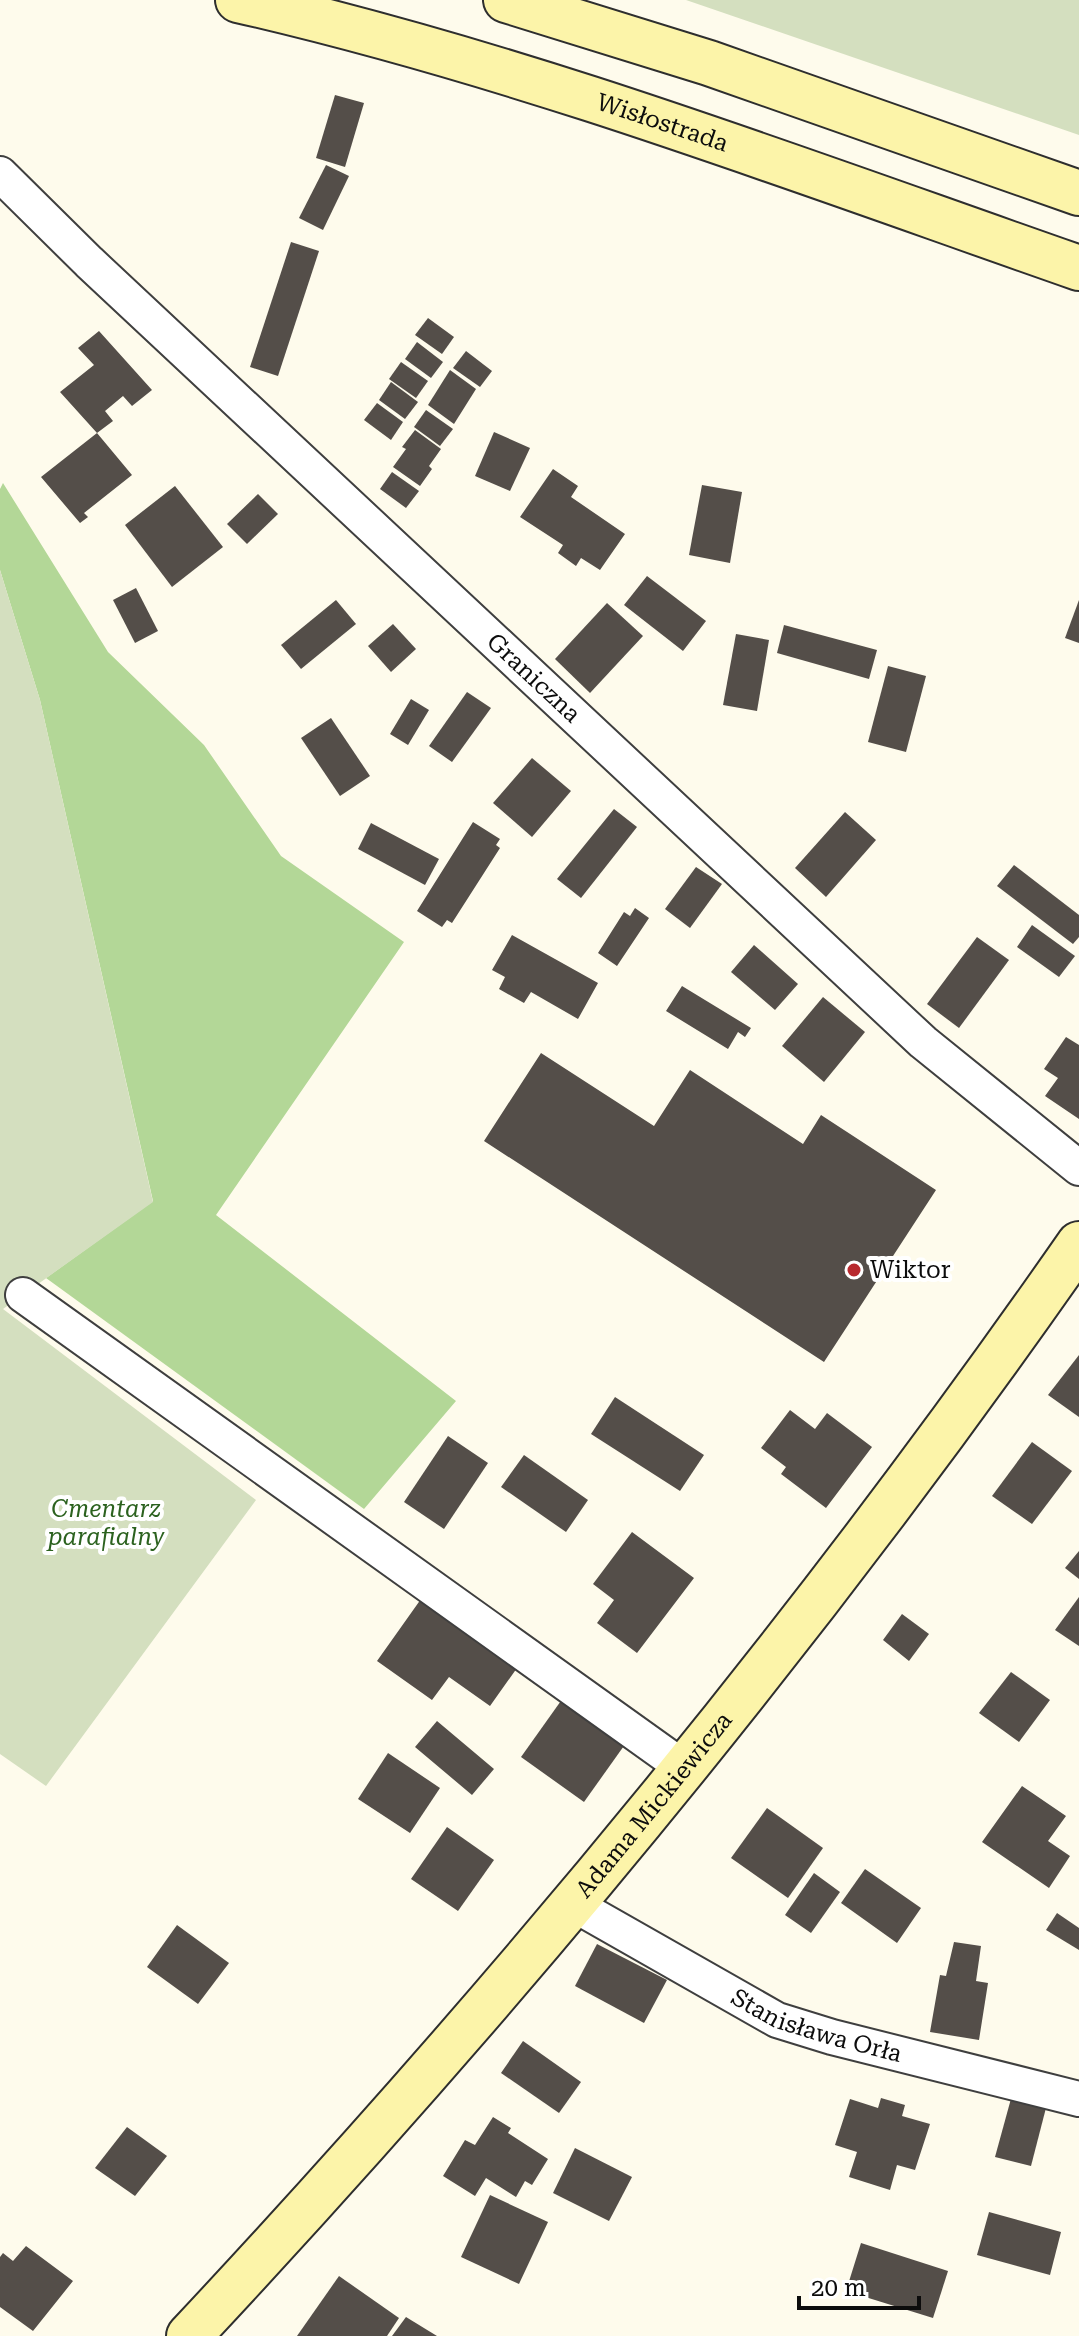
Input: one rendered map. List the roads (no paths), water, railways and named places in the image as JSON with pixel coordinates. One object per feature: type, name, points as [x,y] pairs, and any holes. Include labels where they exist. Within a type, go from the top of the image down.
[{"type":"main road","name":"Wisłostrada","points":[[238,0],[313,18],[587,96],[1079,268]]},
{"type":"main road","points":[[506,0],[709,63],[1079,193]]},
{"type":"main road","name":"Adama Mickiewicza","points":[[189,2336],[374,2134],[573,1904],[684,1768],[921,1464],[1079,1244]]},
{"type":"street","name":"Graniczna","points":[[0,174],[101,273],[900,1021],[1079,1168]]},
{"type":"street","points":[[23,1295],[684,1768]]},
{"type":"street","name":"Stanisława Orła","points":[[573,1904],[777,2020],[832,2037],[1079,2099]]},
{"type":"place","name":"Wiktor","points":[[854,1270]]},
{"type":"park label","name":"Cmentarz parafialny","points":[[106,1523]]}]
